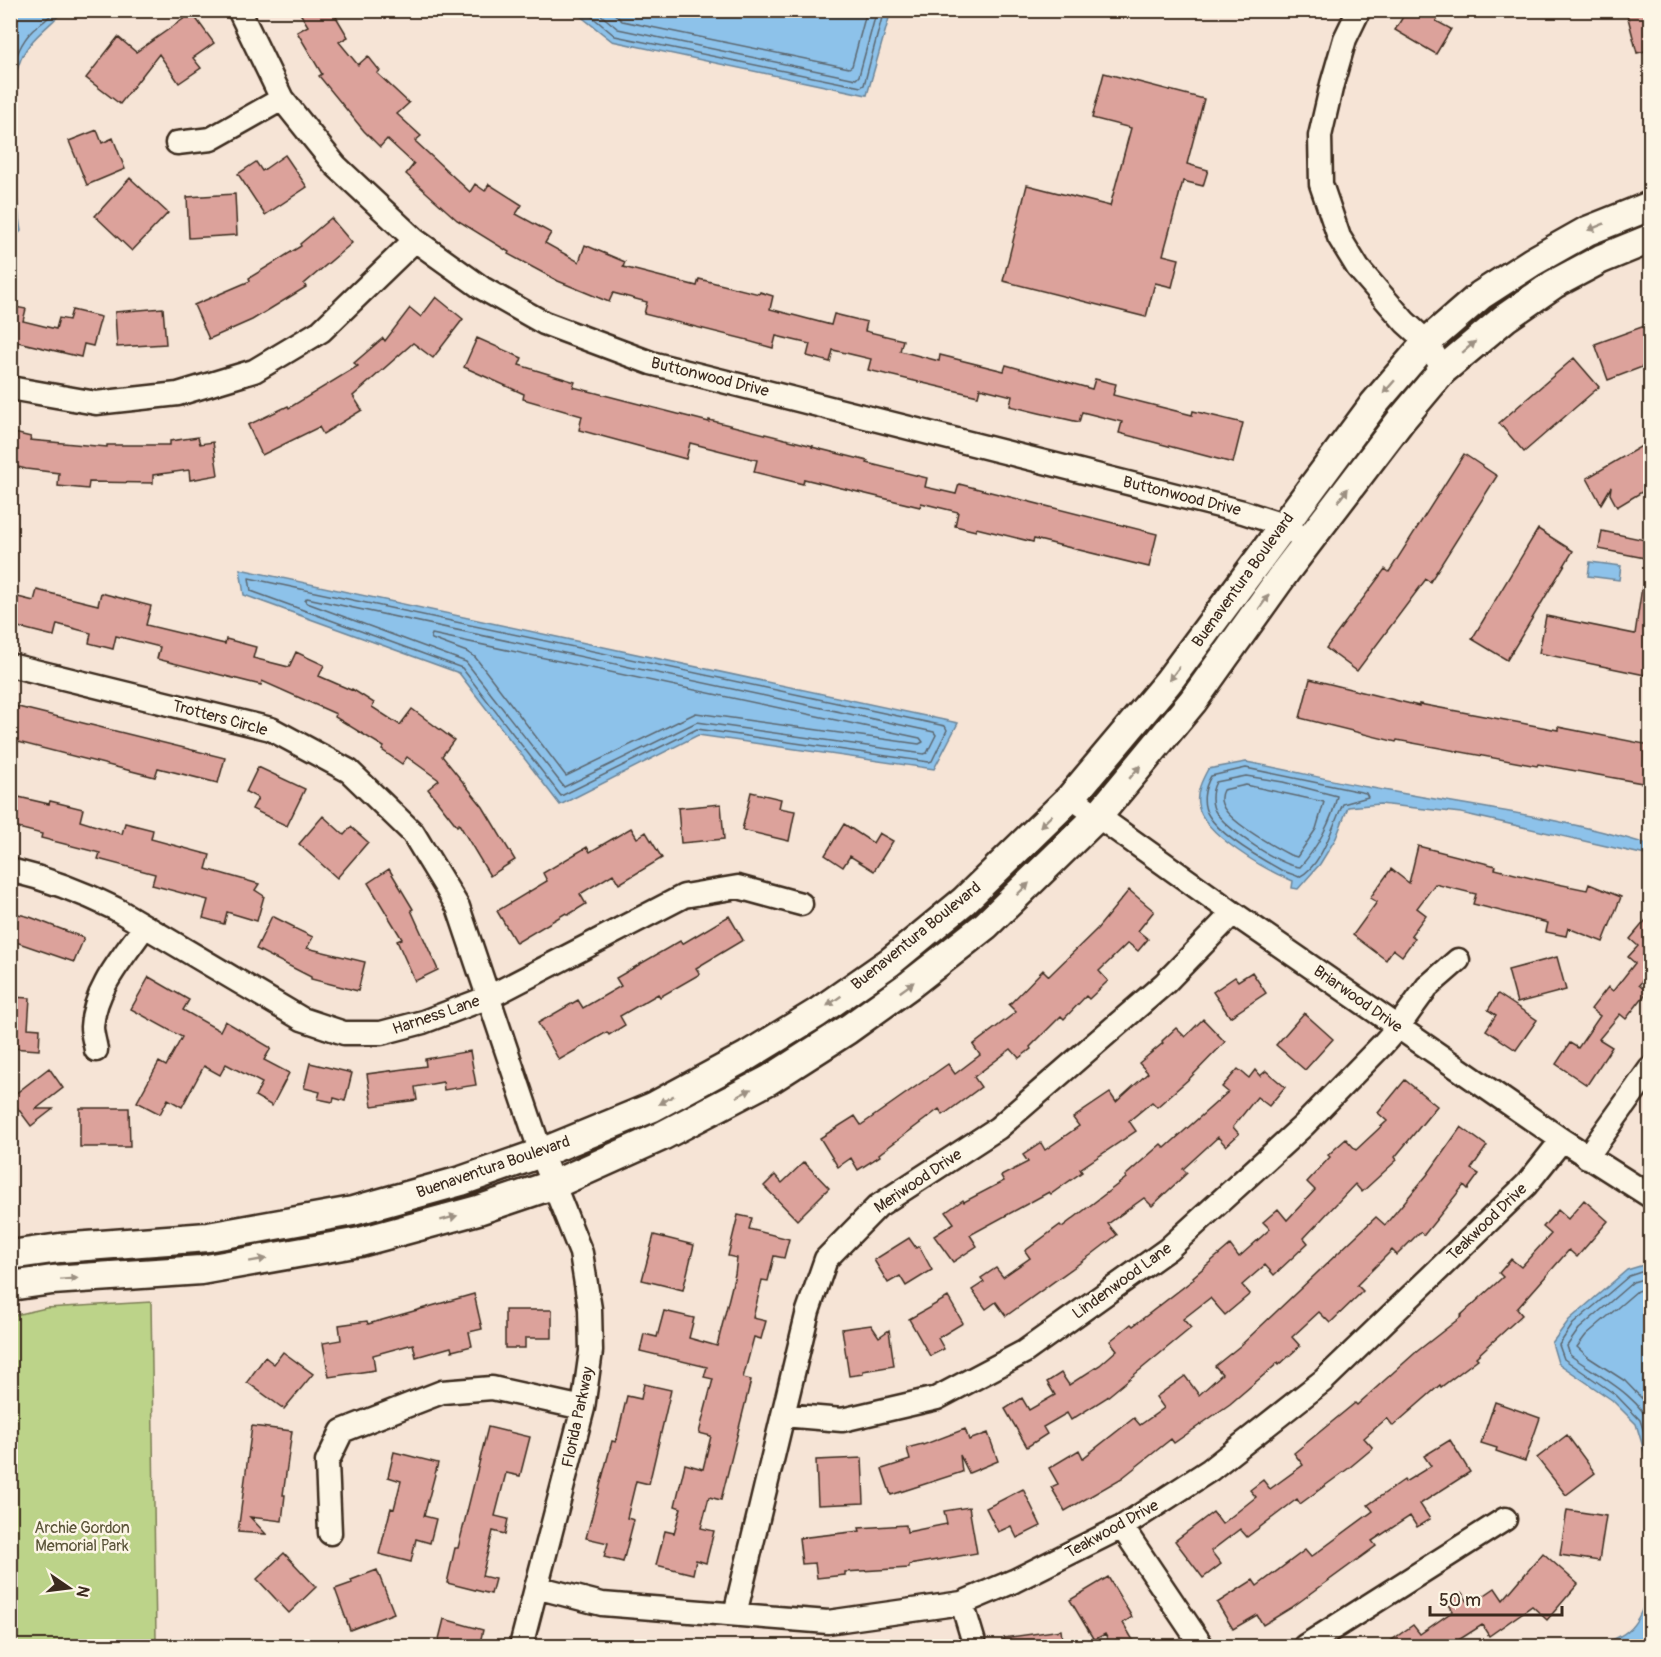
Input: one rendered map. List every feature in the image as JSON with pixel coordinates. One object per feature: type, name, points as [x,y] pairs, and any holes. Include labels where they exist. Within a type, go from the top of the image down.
[{"type":"main road","name":"Buenaventura Boulevard","points":[[10,1255],[60,1248],[208,1237],[353,1211],[461,1181],[542,1153],[653,1107],[747,1056],[817,1012],[890,962],[964,901],[1071,797],[1168,682],[1374,404],[1427,342],[1481,295],[1532,262],[1587,231],[1650,206]]},
{"type":"main road","name":"Buenaventura Boulevard","points":[[10,1286],[52,1280],[201,1270],[360,1242],[478,1210],[555,1184],[660,1137],[759,1085],[847,1030],[911,984],[986,924],[1097,817],[1193,701],[1308,542],[1401,420],[1443,370],[1505,318],[1554,284],[1601,259],[1650,239]]},
{"type":"street","name":"Buttonwood Drive","points":[[239,10],[282,99],[335,165],[415,240],[482,288],[544,323],[651,363],[1231,509],[1283,525],[1308,542]]},
{"type":"street","points":[[1359,10],[1345,39],[1320,136],[1321,184],[1339,237],[1358,268],[1405,322],[1427,342],[1443,370]]},
{"type":"street","points":[[177,143],[211,139],[282,99]]},
{"type":"street","points":[[10,387],[96,403],[178,394],[254,371],[321,331],[415,240]]},
{"type":"street","name":"Trotters Circle","points":[[10,665],[270,729],[349,771],[413,833],[458,907],[542,1153]]},
{"type":"street","name":"Briarwood Drive","points":[[1071,797],[1398,1027],[1562,1140],[1650,1196]]},
{"type":"street","name":"Harness Lane","points":[[10,870],[90,896],[302,1019],[344,1033],[381,1034],[423,1022],[489,997],[684,896],[738,887],[801,904]]},
{"type":"street","name":"Meriwood Drive","points":[[735,1614],[808,1311],[826,1259],[878,1206],[998,1128],[1165,983],[1233,913]]},
{"type":"street","points":[[96,1050],[92,1027],[98,1000],[109,979],[145,926]]},
{"type":"street","name":"Lindenwood Lane","points":[[783,1415],[842,1420],[938,1398],[1024,1352],[1168,1249],[1304,1125],[1398,1027],[1427,987],[1458,960]]},
{"type":"street","points":[[1587,1156],[1650,1069]]},
{"type":"street","name":"Teakwood Drive","points":[[536,1587],[602,1604],[828,1622],[962,1603],[1014,1581],[1122,1527],[1210,1470],[1324,1380],[1526,1185],[1562,1140]]},
{"type":"street","name":"Florida Parkway","points":[[521,1647],[582,1408],[591,1351],[590,1309],[581,1253],[542,1153]]},
{"type":"street","points":[[330,1533],[327,1462],[342,1431],[442,1392],[492,1388],[582,1408]]},
{"type":"street","points":[[1305,1647],[1505,1519]]},
{"type":"street","points":[[1122,1527],[1202,1647]]},
{"type":"street","points":[[962,1603],[975,1647]]},
{"type":"green space","name":"Archie Gordon Memorial Park","points":[[151,1302],[156,1639],[154,1646],[11,1646],[11,1316],[46,1308]]},
{"type":"water","points":[[11,10],[63,11],[29,45],[17,69],[13,114],[17,200],[21,231],[11,238]]},
{"type":"water","points":[[574,11],[891,11],[867,95],[612,41]]},
{"type":"water","points":[[1590,562],[1621,566],[1619,580],[1588,576]]},
{"type":"water","points":[[240,569],[958,723],[934,769],[698,735],[560,805],[459,673],[244,595]]},
{"type":"water","points":[[1246,762],[1580,826],[1650,845],[1650,856],[1461,813],[1380,804],[1348,807],[1336,838],[1320,864],[1298,889],[1292,888],[1293,881],[1237,850],[1223,839],[1202,816],[1198,795],[1208,769]]},
{"type":"water","points":[[1650,1263],[1650,1470],[1636,1424],[1612,1400],[1558,1363],[1552,1343],[1569,1320],[1627,1270]]},
{"type":"water","points":[[1650,1589],[1650,1646],[1592,1646],[1616,1638],[1631,1628],[1641,1612]]},
{"type":"building","points":[[298,10],[332,10],[348,37],[339,42],[358,65],[368,56],[380,71],[377,73],[409,103],[397,114],[421,136],[415,141],[470,192],[475,184],[485,191],[489,184],[522,205],[516,214],[551,233],[545,243],[579,262],[585,245],[625,262],[623,267],[697,286],[699,279],[773,296],[770,309],[831,325],[834,314],[867,322],[865,331],[903,340],[900,351],[939,361],[940,355],[1004,371],[1006,365],[1092,389],[1095,379],[1116,384],[1113,395],[1192,415],[1193,411],[1243,423],[1233,463],[1119,433],[1122,422],[1082,412],[1079,422],[1010,406],[1012,396],[980,388],[978,396],[868,370],[871,359],[833,350],[830,362],[807,356],[810,344],[776,336],[773,348],[644,314],[647,302],[613,293],[609,302],[558,281],[508,254],[509,252],[457,220],[406,174],[414,164],[387,139],[380,147],[364,131],[319,76],[322,74],[297,32],[308,26]]},
{"type":"building","points":[[1407,10],[1442,10],[1436,21],[1451,29],[1436,54],[1395,30]]},
{"type":"building","points":[[1626,10],[1650,10],[1650,50],[1637,53]]},
{"type":"building","points":[[192,13],[214,43],[193,58],[201,68],[179,83],[159,54],[120,104],[86,78],[118,37],[136,52]]},
{"type":"building","points":[[1104,73],[1204,99],[1187,164],[1208,170],[1203,186],[1183,181],[1163,255],[1179,259],[1172,287],[1155,283],[1146,317],[1003,281],[1027,185],[1110,206],[1131,128],[1092,118]]},
{"type":"building","points":[[97,130],[102,143],[113,138],[125,169],[87,185],[69,141]]},
{"type":"building","points":[[285,155],[307,187],[265,215],[238,174],[256,162],[262,171]]},
{"type":"building","points":[[130,178],[168,213],[132,251],[95,216]]},
{"type":"building","points":[[235,194],[237,235],[189,238],[187,197]]},
{"type":"building","points":[[331,218],[352,243],[304,284],[306,287],[252,320],[209,339],[194,305],[250,281],[249,278],[301,246],[300,244]]},
{"type":"building","points":[[436,297],[463,319],[433,358],[413,343],[353,396],[362,410],[323,434],[319,427],[262,455],[248,425],[288,406],[289,408],[358,366],[354,363],[383,338],[385,341],[410,308],[421,317]]},
{"type":"building","points":[[10,306],[26,309],[23,321],[56,329],[59,318],[69,320],[72,310],[101,317],[93,346],[84,344],[81,357],[18,342],[16,351],[10,350]]},
{"type":"building","points":[[163,308],[166,344],[117,347],[115,312]]},
{"type":"building","points":[[1650,324],[1650,364],[1608,380],[1595,344]]},
{"type":"building","points":[[477,338],[522,358],[519,365],[575,382],[573,387],[868,461],[867,463],[927,478],[925,487],[956,494],[959,484],[1157,534],[1149,567],[1034,539],[1033,542],[976,528],[976,531],[955,526],[958,512],[921,503],[920,507],[804,479],[803,484],[754,472],[757,460],[690,443],[686,459],[579,430],[582,416],[523,399],[524,394],[464,367]]},
{"type":"building","points":[[1574,358],[1599,387],[1524,452],[1499,423]]},
{"type":"building","points":[[10,432],[31,437],[30,440],[107,447],[107,445],[170,445],[170,441],[198,437],[200,444],[213,442],[218,475],[190,480],[189,470],[153,475],[153,483],[89,482],[88,489],[58,486],[59,473],[10,465]]},
{"type":"building","points":[[1650,441],[1650,487],[1617,507],[1610,494],[1611,487],[1601,504],[1587,478]]},
{"type":"building","points":[[1464,454],[1497,476],[1430,582],[1426,579],[1357,671],[1326,648],[1385,569],[1389,572]]},
{"type":"building","points":[[1538,529],[1573,551],[1507,660],[1472,639]]},
{"type":"building","points":[[1602,531],[1650,541],[1650,559],[1599,549]]},
{"type":"building","points":[[1642,587],[1650,588],[1650,676],[1539,653],[1546,616],[1635,634]]},
{"type":"building","points":[[37,590],[98,605],[101,593],[151,606],[146,625],[225,644],[226,639],[256,647],[253,658],[289,667],[296,652],[324,665],[319,676],[352,689],[374,703],[372,707],[400,725],[412,709],[454,740],[442,756],[483,807],[515,860],[490,876],[459,824],[457,826],[428,789],[439,780],[407,757],[402,764],[382,750],[384,747],[335,717],[336,714],[262,681],[261,685],[157,659],[160,647],[116,636],[113,649],[89,643],[91,633],[57,624],[54,636],[10,625],[10,595],[34,601]]},
{"type":"building","points":[[1310,679],[1419,706],[1419,704],[1558,730],[1558,727],[1650,745],[1648,784],[1397,740],[1396,742],[1300,718]]},
{"type":"building","points":[[10,705],[225,758],[218,783],[158,768],[155,777],[10,740]]},
{"type":"building","points":[[258,767],[305,789],[287,826],[252,809],[258,798],[246,792]]},
{"type":"building","points":[[751,792],[781,799],[779,808],[795,811],[789,841],[742,830]]},
{"type":"building","points":[[10,795],[83,809],[80,821],[122,834],[125,823],[153,830],[151,839],[210,855],[206,869],[259,884],[255,890],[264,896],[257,921],[227,912],[224,924],[203,918],[208,900],[152,885],[155,874],[98,859],[100,853],[41,838],[42,834],[10,826]]},
{"type":"building","points":[[721,804],[724,839],[681,843],[678,808]]},
{"type":"building","points":[[323,816],[344,835],[351,827],[368,842],[337,878],[299,844]]},
{"type":"building","points":[[844,824],[873,843],[879,833],[893,841],[874,871],[850,856],[843,867],[825,855]]},
{"type":"building","points":[[631,828],[637,838],[646,832],[662,858],[619,884],[613,874],[580,894],[586,904],[568,915],[566,913],[516,943],[497,911],[547,881],[543,873],[587,847],[590,852]]},
{"type":"building","points":[[1418,846],[1543,881],[1587,890],[1589,884],[1621,897],[1603,942],[1568,928],[1566,936],[1546,932],[1548,923],[1473,904],[1476,894],[1435,884],[1417,908],[1426,915],[1411,935],[1415,938],[1402,956],[1393,949],[1386,960],[1353,935],[1377,902],[1370,898],[1391,869],[1409,883]]},
{"type":"building","points":[[389,869],[413,909],[411,910],[438,970],[415,981],[397,941],[402,939],[368,883]]},
{"type":"building","points":[[1129,890],[1154,911],[1138,931],[1148,939],[1138,951],[1128,943],[1099,971],[1108,981],[1089,999],[1086,996],[1064,1019],[1061,1016],[1030,1047],[1031,1049],[1019,1058],[1011,1049],[974,1077],[981,1087],[943,1115],[939,1109],[879,1154],[880,1156],[858,1170],[851,1158],[838,1167],[820,1138],[855,1116],[861,1125],[948,1064],[955,1074],[980,1055],[973,1045],[1016,1012],[1009,1005],[1043,970],[1049,976],[1097,929]]},
{"type":"building","points":[[10,912],[30,917],[84,938],[74,962],[10,940]]},
{"type":"building","points":[[1650,915],[1650,976],[1648,974],[1639,985],[1647,992],[1626,1019],[1620,1014],[1599,1039],[1612,1047],[1587,1085],[1556,1064],[1570,1043],[1578,1048],[1600,1016],[1591,1009],[1608,987],[1613,991],[1635,963],[1628,957],[1638,946],[1630,939]]},
{"type":"building","points":[[272,916],[294,927],[292,929],[313,937],[307,948],[365,962],[358,991],[311,979],[256,949]]},
{"type":"building","points":[[729,916],[743,940],[696,968],[700,974],[660,997],[658,994],[620,1016],[625,1025],[609,1035],[607,1032],[559,1060],[538,1023],[578,1000],[583,1008],[621,986],[616,978],[680,941],[682,944]]},
{"type":"building","points":[[1557,957],[1566,990],[1517,1003],[1508,970]]},
{"type":"building","points":[[1252,972],[1266,993],[1230,1017],[1213,992],[1235,977],[1238,981]]},
{"type":"building","points":[[149,977],[189,1000],[183,1010],[220,1031],[225,1021],[271,1048],[264,1060],[289,1073],[272,1106],[255,1096],[262,1083],[226,1064],[220,1075],[204,1066],[182,1107],[168,1099],[160,1114],[137,1102],[159,1062],[166,1066],[182,1037],[131,1009]]},
{"type":"building","points":[[1498,994],[1537,1020],[1516,1050],[1486,1030],[1496,1015],[1488,1010]]},
{"type":"building","points":[[10,997],[30,998],[28,1028],[40,1029],[39,1050],[10,1048]]},
{"type":"building","points":[[1304,1013],[1333,1039],[1305,1070],[1276,1045]]},
{"type":"building","points":[[1203,1019],[1225,1042],[1190,1078],[1157,1107],[1152,1102],[1129,1121],[1136,1131],[1080,1169],[1082,1172],[1051,1194],[1049,1192],[970,1235],[977,1246],[953,1262],[934,1236],[954,1223],[946,1212],[963,1200],[964,1202],[1004,1181],[1001,1176],[1028,1162],[1023,1155],[1041,1143],[1045,1150],[1079,1126],[1073,1118],[1110,1093],[1116,1102],[1148,1073],[1139,1063],[1163,1043],[1162,1041],[1176,1028],[1185,1037]]},
{"type":"building","points":[[470,1051],[476,1085],[444,1090],[443,1082],[415,1087],[417,1100],[372,1106],[367,1074],[426,1066],[425,1059]]},
{"type":"building","points":[[310,1063],[352,1073],[345,1101],[334,1098],[333,1102],[318,1099],[320,1092],[304,1088]]},
{"type":"building","points":[[49,1068],[63,1088],[36,1109],[53,1109],[31,1126],[10,1098]]},
{"type":"building","points":[[1238,1069],[1249,1078],[1255,1070],[1260,1076],[1266,1071],[1285,1087],[1269,1106],[1257,1097],[1233,1127],[1239,1134],[1226,1146],[1218,1137],[1183,1169],[1187,1173],[1152,1206],[1144,1198],[1108,1224],[1117,1235],[1091,1255],[1006,1316],[996,1302],[986,1309],[972,1290],[984,1282],[981,1278],[996,1268],[1003,1277],[1030,1258],[1025,1251],[1060,1225],[1062,1227],[1126,1178],[1125,1176],[1161,1144],[1165,1148],[1228,1092],[1222,1087]]},
{"type":"building","points":[[1405,1080],[1437,1106],[1395,1157],[1397,1160],[1362,1192],[1355,1184],[1304,1238],[1308,1243],[1274,1275],[1265,1265],[1242,1285],[1250,1294],[1225,1315],[1210,1298],[1183,1319],[1191,1328],[1106,1398],[1071,1420],[1067,1413],[1043,1427],[1047,1434],[1027,1447],[1005,1409],[1022,1398],[1029,1410],[1055,1395],[1047,1382],[1061,1373],[1069,1385],[1100,1365],[1117,1350],[1110,1341],[1194,1279],[1193,1277],[1230,1245],[1239,1257],[1270,1229],[1263,1222],[1278,1209],[1287,1220],[1315,1190],[1307,1182],[1330,1157],[1328,1155],[1346,1139],[1356,1150],[1387,1121],[1378,1113]]},
{"type":"building","points":[[80,1108],[129,1108],[130,1147],[80,1147]]},
{"type":"building","points":[[1461,1127],[1487,1146],[1471,1169],[1479,1174],[1468,1189],[1464,1185],[1424,1235],[1420,1232],[1397,1255],[1392,1250],[1357,1285],[1363,1291],[1330,1323],[1319,1312],[1292,1337],[1300,1346],[1230,1404],[1174,1443],[1171,1439],[1122,1478],[1065,1511],[1051,1487],[1058,1484],[1049,1468],[1079,1450],[1083,1458],[1134,1418],[1140,1425],[1164,1408],[1156,1397],[1185,1376],[1199,1395],[1222,1374],[1215,1366],[1240,1346],[1376,1217],[1385,1225],[1427,1175]]},
{"type":"building","points":[[804,1162],[829,1188],[797,1220],[764,1186],[775,1175],[782,1183]]},
{"type":"building","points":[[1584,1200],[1608,1221],[1577,1257],[1569,1250],[1517,1309],[1522,1315],[1476,1357],[1478,1359],[1441,1387],[1440,1385],[1393,1426],[1387,1418],[1364,1438],[1373,1448],[1300,1504],[1297,1499],[1247,1537],[1240,1529],[1211,1551],[1221,1564],[1203,1578],[1175,1541],[1213,1512],[1222,1524],[1256,1497],[1250,1490],[1263,1480],[1270,1489],[1303,1465],[1294,1453],[1355,1403],[1357,1405],[1415,1353],[1461,1317],[1503,1277],[1499,1273],[1511,1259],[1521,1267],[1551,1234],[1543,1227],[1558,1210],[1568,1219]]},
{"type":"building","points":[[738,1215],[752,1218],[749,1229],[789,1239],[784,1258],[774,1256],[768,1281],[762,1280],[753,1318],[766,1321],[761,1339],[754,1337],[743,1378],[751,1380],[721,1500],[709,1497],[701,1528],[714,1531],[706,1563],[696,1560],[693,1574],[656,1565],[665,1531],[674,1533],[681,1508],[675,1506],[685,1464],[703,1469],[711,1436],[699,1433],[713,1379],[704,1377],[707,1367],[640,1351],[644,1334],[657,1337],[664,1311],[694,1318],[689,1338],[717,1346],[735,1274],[737,1258],[728,1256]]},
{"type":"building","points":[[654,1235],[694,1245],[683,1290],[642,1280]]},
{"type":"building","points":[[909,1238],[916,1248],[919,1246],[932,1270],[906,1286],[900,1276],[888,1283],[874,1260]]},
{"type":"building","points":[[474,1294],[482,1329],[469,1332],[472,1346],[452,1351],[451,1347],[416,1357],[413,1344],[373,1355],[375,1370],[329,1377],[323,1343],[341,1340],[339,1325],[367,1321],[368,1324]]},
{"type":"building","points":[[948,1297],[963,1323],[938,1338],[944,1349],[930,1356],[909,1319]]},
{"type":"building","points":[[505,1310],[552,1310],[552,1338],[525,1338],[525,1348],[505,1348]]},
{"type":"building","points":[[871,1325],[879,1337],[889,1330],[894,1366],[863,1371],[863,1374],[849,1376],[842,1329]]},
{"type":"building","points":[[283,1352],[313,1374],[284,1409],[247,1382],[265,1357],[274,1364]]},
{"type":"building","points":[[644,1384],[671,1390],[649,1484],[636,1481],[627,1518],[634,1520],[623,1562],[604,1557],[608,1543],[586,1538],[612,1441],[616,1442],[627,1396],[641,1399]]},
{"type":"building","points":[[1495,1402],[1540,1418],[1525,1461],[1481,1443]]},
{"type":"building","points":[[252,1426],[292,1431],[283,1495],[285,1495],[282,1521],[250,1517],[266,1534],[238,1532]]},
{"type":"building","points":[[488,1427],[530,1437],[520,1476],[506,1473],[495,1516],[508,1519],[505,1534],[493,1531],[482,1576],[495,1579],[491,1594],[447,1583]]},
{"type":"building","points":[[965,1429],[969,1440],[988,1433],[998,1461],[969,1473],[960,1455],[962,1472],[891,1495],[882,1469],[910,1460],[907,1448],[923,1445]]},
{"type":"building","points":[[1567,1435],[1595,1473],[1566,1495],[1537,1458]]},
{"type":"building","points":[[1450,1440],[1470,1472],[1420,1504],[1430,1519],[1417,1527],[1410,1516],[1372,1541],[1376,1546],[1291,1608],[1263,1625],[1257,1615],[1233,1629],[1217,1603],[1253,1580],[1257,1586],[1305,1550],[1311,1557],[1373,1511],[1368,1505],[1404,1480],[1405,1482],[1431,1466],[1424,1456]]},
{"type":"building","points":[[394,1452],[438,1463],[424,1516],[436,1519],[430,1543],[416,1539],[411,1562],[379,1554],[401,1481],[388,1477]]},
{"type":"building","points":[[862,1458],[864,1503],[818,1505],[816,1460]]},
{"type":"building","points":[[1023,1489],[1041,1526],[1017,1538],[1011,1526],[998,1532],[986,1508]]},
{"type":"building","points":[[969,1507],[977,1553],[909,1565],[909,1568],[845,1572],[845,1575],[817,1578],[815,1563],[802,1564],[799,1538],[860,1531],[859,1528],[906,1525],[907,1532],[947,1524],[944,1511]]},
{"type":"building","points":[[1567,1510],[1606,1516],[1599,1561],[1560,1555]]},
{"type":"building","points":[[284,1553],[316,1587],[289,1613],[257,1579]]},
{"type":"building","points":[[1543,1553],[1578,1584],[1547,1620],[1532,1606],[1489,1636],[1482,1625],[1457,1641],[1461,1647],[1382,1647],[1413,1625],[1420,1634],[1453,1611],[1448,1603],[1462,1593],[1470,1605],[1495,1588],[1503,1600]]},
{"type":"building","points":[[377,1570],[394,1613],[350,1630],[335,1589]]},
{"type":"building","points":[[1108,1577],[1132,1617],[1123,1623],[1137,1647],[1112,1647],[1105,1634],[1094,1640],[1070,1600]]},
{"type":"building","points":[[444,1619],[483,1630],[479,1647],[437,1647]]},
{"type":"building","points":[[1061,1630],[1063,1647],[1004,1647],[1004,1638]]}]
